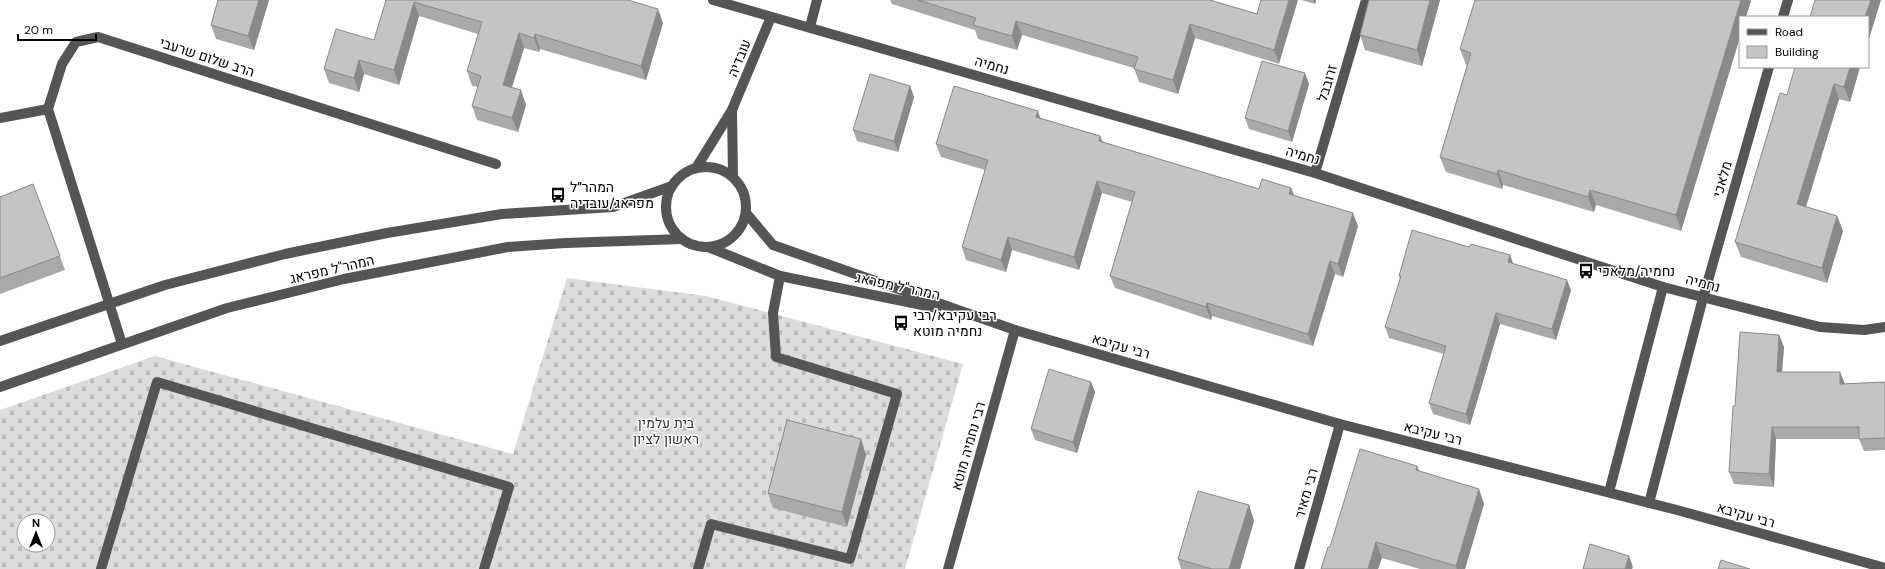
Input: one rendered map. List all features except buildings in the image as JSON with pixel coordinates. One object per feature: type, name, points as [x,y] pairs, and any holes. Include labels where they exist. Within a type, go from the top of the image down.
[{"type":"street","name":"נחמיה","points":[[713,0],[733,3],[771,17],[1315,173],[1663,287],[1820,327],[1864,330],[1885,327]]},
{"type":"street","points":[[810,27],[817,0]]},
{"type":"street","name":"זרובבל","points":[[1315,173],[1366,0]]},
{"type":"street","points":[[1783,16],[1788,0]]},
{"type":"street","name":"עובדיה","points":[[696,168],[732,110],[771,17]]},
{"type":"street","name":"הרב שלום שרעבי","points":[[48,108],[62,64],[76,42],[98,37],[496,164]]},
{"type":"street","name":"מלאכי","points":[[1649,503],[1703,298],[1769,68]]},
{"type":"street","points":[[0,118],[48,108],[108,304],[122,344]]},
{"type":"street","name":"עובדיה","points":[[732,110],[733,176]]},
{"type":"street","points":[[696,168],[714,168],[722,170],[733,176],[741,186],[746,199],[746,213],[742,226],[733,237],[722,244],[708,247],[694,245],[682,239],[673,229],[667,218],[666,204],[669,192],[675,181],[685,173],[696,168]]},
{"type":"street","name":"המהר\"ל מפראג","points":[[0,341],[165,285],[285,254],[387,233],[502,214],[614,207],[672,186]]},
{"type":"street","name":"המהר\"ל מפראג","points":[[746,213],[773,245],[976,316]]},
{"type":"street","name":"המהר\"ל מפראג","points":[[0,386],[227,308],[344,279],[508,248],[542,244],[682,239]]},
{"type":"street","name":"המהר\"ל מפראג","points":[[708,247],[780,276],[976,316]]},
{"type":"street","points":[[698,569],[711,524],[850,559],[897,394],[776,357],[773,314],[780,276]]},
{"type":"street","points":[[1609,492],[1663,287]]},
{"type":"street","name":"רבי עקיבא","points":[[976,316],[1016,330],[1340,424],[1609,492],[1885,568]]},
{"type":"street","name":"רבי נחמיה מוטא","points":[[948,569],[1016,330]]},
{"type":"street","points":[[101,569],[157,382],[509,487],[484,569]]},
{"type":"street","name":"רבי מאיר","points":[[1299,569],[1340,424]]},
{"type":"green space","name":"בית עלמין ראשון לציון","points":[[567,278],[706,296],[963,364],[905,569],[0,569],[0,410],[155,356],[513,454]]},
{"type":"place","name":"המהר״ל מפראג/עובדיה","points":[[558,195]]},
{"type":"place","name":"נחמיה/מלאכי","points":[[1586,271]]},
{"type":"place","name":"רבי עקיבא/רבי נחמיה מוטא","points":[[901,323]]}]
